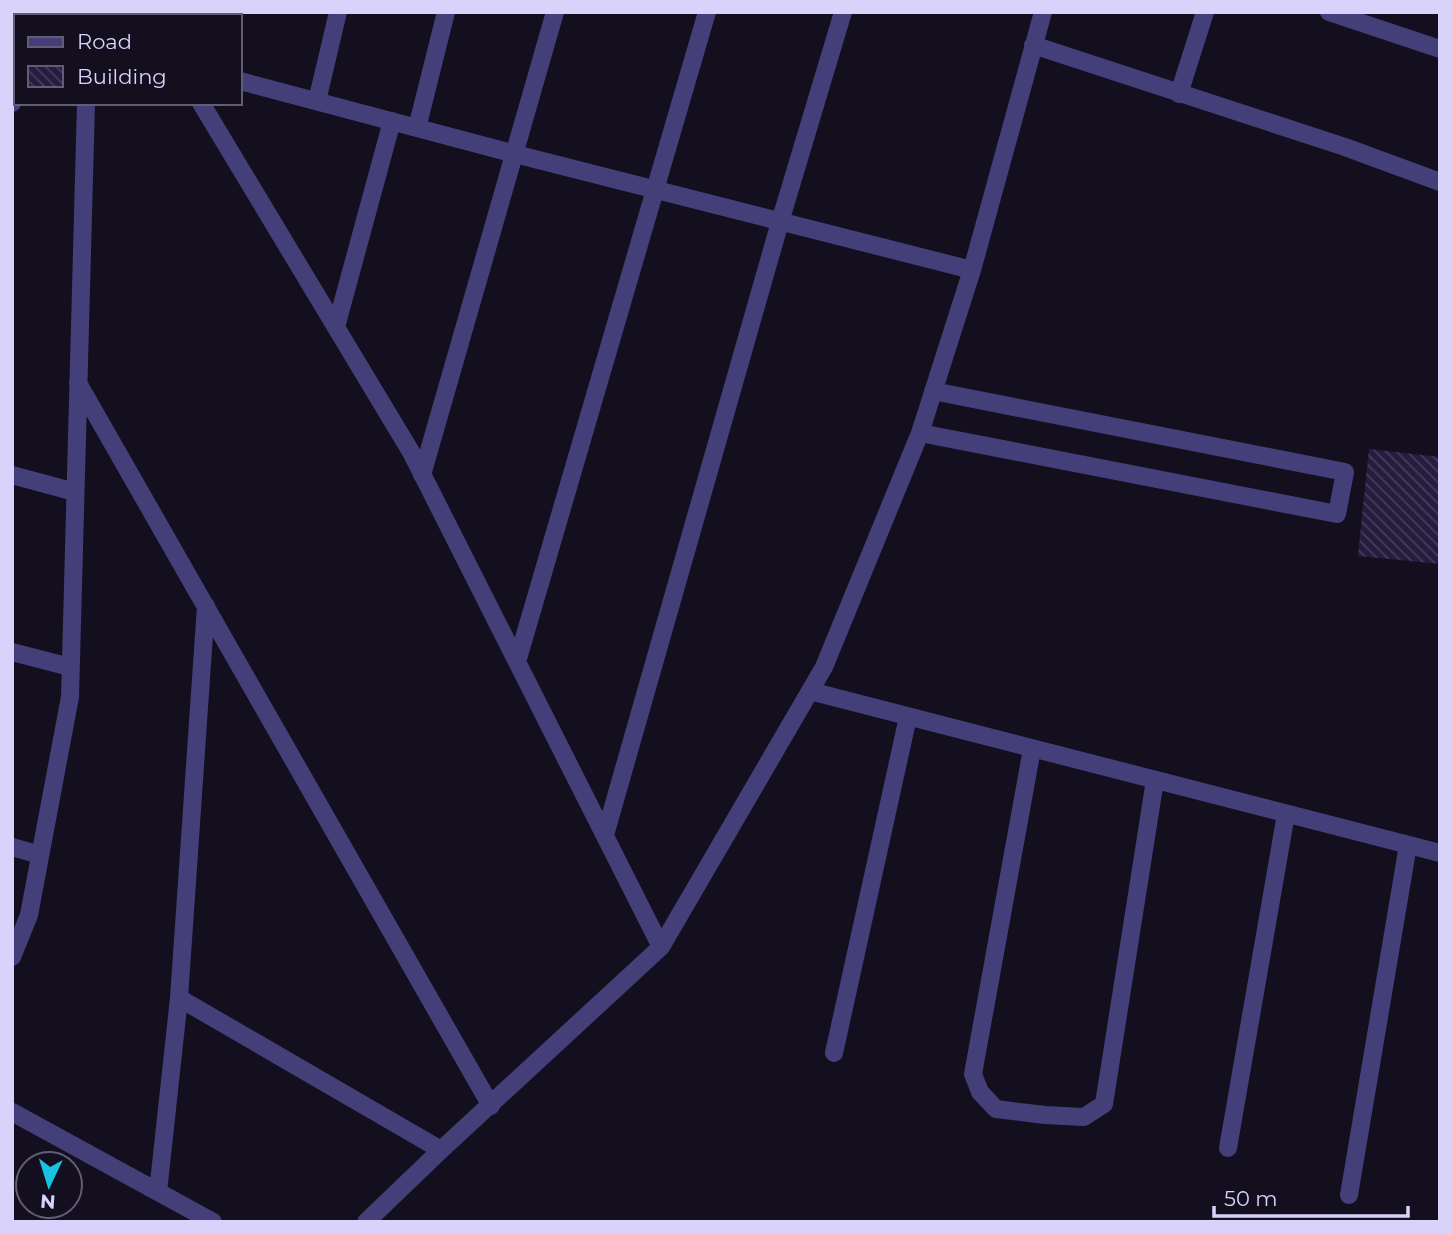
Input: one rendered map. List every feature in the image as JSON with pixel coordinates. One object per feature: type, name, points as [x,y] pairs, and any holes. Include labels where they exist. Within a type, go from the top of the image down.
[{"type":"street","points":[[317,101],[338,12]]},
{"type":"street","points":[[417,128],[446,12]]},
{"type":"street","points":[[422,475],[555,12]]},
{"type":"street","points":[[517,662],[707,12]]},
{"type":"street","points":[[605,835],[780,222],[843,12]]},
{"type":"street","points":[[366,1222],[661,947],[824,667],[920,433],[972,270],[1043,12]]},
{"type":"street","points":[[1179,94],[1205,12]]},
{"type":"street","points":[[1329,12],[1440,50]]},
{"type":"street","points":[[1033,45],[1345,147],[1440,182]]},
{"type":"street","points":[[242,82],[972,270]]},
{"type":"street","points":[[12,957],[29,915],[70,697],[86,105]]},
{"type":"street","points":[[202,105],[411,452],[661,947]]},
{"type":"street","points":[[335,327],[392,121]]},
{"type":"street","points":[[78,383],[491,1106]]},
{"type":"street","points":[[920,433],[1336,514],[1345,472],[933,391]]},
{"type":"street","points":[[12,475],[75,492]]},
{"type":"street","points":[[158,1192],[179,998],[206,606]]},
{"type":"street","points":[[12,652],[71,667]]},
{"type":"street","points":[[810,691],[1440,853]]},
{"type":"street","points":[[834,1053],[908,717]]},
{"type":"street","points":[[1032,749],[973,1074],[980,1092],[996,1109],[1084,1117],[1104,1104],[1155,780]]},
{"type":"street","points":[[1228,1148],[1286,814]]},
{"type":"street","points":[[1349,1195],[1408,845]]},
{"type":"street","points":[[12,847],[40,855]]},
{"type":"street","points":[[179,998],[441,1150]]},
{"type":"street","points":[[12,1112],[213,1222]]},
{"type":"building","points":[[1369,449],[1440,457],[1440,564],[1358,556]]}]
